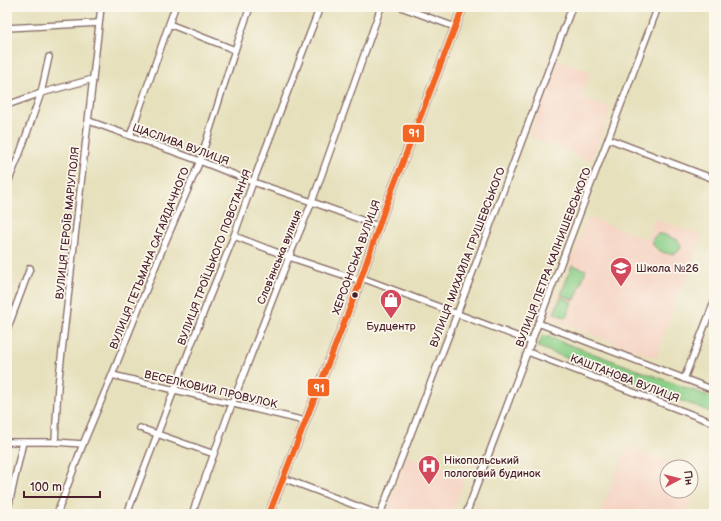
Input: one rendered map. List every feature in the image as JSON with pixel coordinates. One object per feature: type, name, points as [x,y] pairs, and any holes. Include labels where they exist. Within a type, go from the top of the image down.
[{"type":"main road","name":"ХЕРСОНСЬКА ВУЛИЦЯ","points":[[269,514],[361,280],[378,226],[463,7]]},
{"type":"street","name":"ВУЛИЦЯ ГЕРОЇВ МАРІУПОЛЯ","points":[[55,442],[58,386],[101,7]]},
{"type":"street","points":[[130,136],[175,7]]},
{"type":"street","name":"ВУЛИЦЯ ГЕТЬМАНА САГАЙДАЧНОГО","points":[[57,514],[83,444],[200,161],[250,7]]},
{"type":"street","name":"ВУЛИЦЯ ТРОЇЦЬКОГО ПОВСТАННЯ","points":[[127,514],[320,7]]},
{"type":"street","name":"Словʼянська вулиця","points":[[192,514],[232,404],[312,202],[381,7]]},
{"type":"street","points":[[402,7],[455,27]]},
{"type":"street","name":"ВУЛИЦЯ МИХАЙЛА ГРУШЕВСЬКОГО","points":[[379,514],[457,314],[572,7]]},
{"type":"street","name":"ВУЛИЦЯ ПЕТРА КАЛНИШЕВСЬКОГО","points":[[466,514],[658,7]]},
{"type":"street","points":[[7,28],[99,22]]},
{"type":"street","points":[[169,24],[235,50]]},
{"type":"street","points":[[7,185],[41,93],[49,56]]},
{"type":"street","points":[[7,105],[41,93],[93,79]]},
{"type":"street","name":"ЩАСЛИВА ВУЛИЦЯ","points":[[89,121],[200,161],[253,182],[378,226]]},
{"type":"street","points":[[609,139],[714,179]]},
{"type":"street","points":[[234,236],[289,257],[361,280],[532,342]]},
{"type":"street","points":[[7,330],[30,268]]},
{"type":"street","points":[[684,379],[714,302]]},
{"type":"street","name":"КАШТАНОВА ВУЛИЦЯ","points":[[538,323],[714,390]]},
{"type":"street","name":"КАШТАНОВА ВУЛИЦЯ","points":[[528,352],[714,423]]},
{"type":"street","name":"ВЕСЕЛКОВИЙ ПРОВУЛОК","points":[[112,375],[305,421]]},
{"type":"street","points":[[140,428],[214,454]]},
{"type":"street","points":[[7,442],[55,442],[83,444]]},
{"type":"street","points":[[7,509],[23,442]]},
{"type":"street","points":[[283,478],[379,514]]},
{"type":"shaded area","points":[[558,59],[590,71],[581,97],[611,109],[591,161],[529,136]]},
{"type":"shaded area","name":"Школа №26","points":[[588,217],[646,239],[655,219],[703,236],[686,282],[678,294],[656,358],[549,318]]},
{"type":"shaded area","points":[[627,446],[661,459],[659,459],[659,499],[692,499],[686,514],[600,514]]},
{"type":"shaded area","name":"Нікопольський пологовий будинок","points":[[407,456],[465,477],[452,514],[386,514]]},
{"type":"shaded area","points":[[476,506],[497,514],[473,514]]},
{"type":"green space","points":[[658,234],[678,240],[681,246],[678,251],[673,254],[656,248],[653,243],[653,238]]},
{"type":"green space","points":[[572,265],[586,270],[575,300],[561,295]]},
{"type":"green space","points":[[561,297],[572,302],[566,318],[554,313]]},
{"type":"green space","points":[[543,335],[714,398],[714,413],[538,347]]},
{"type":"transit line","name":"91","points":[[269,514],[357,290],[385,208],[463,7]]},
{"type":"place","name":"Школа №26","points":[[621,288]]},
{"type":"place","name":"Будцентр","points":[[391,320]]},
{"type":"place","name":"Нікопольський пологовий будинок","points":[[429,486]]}]
